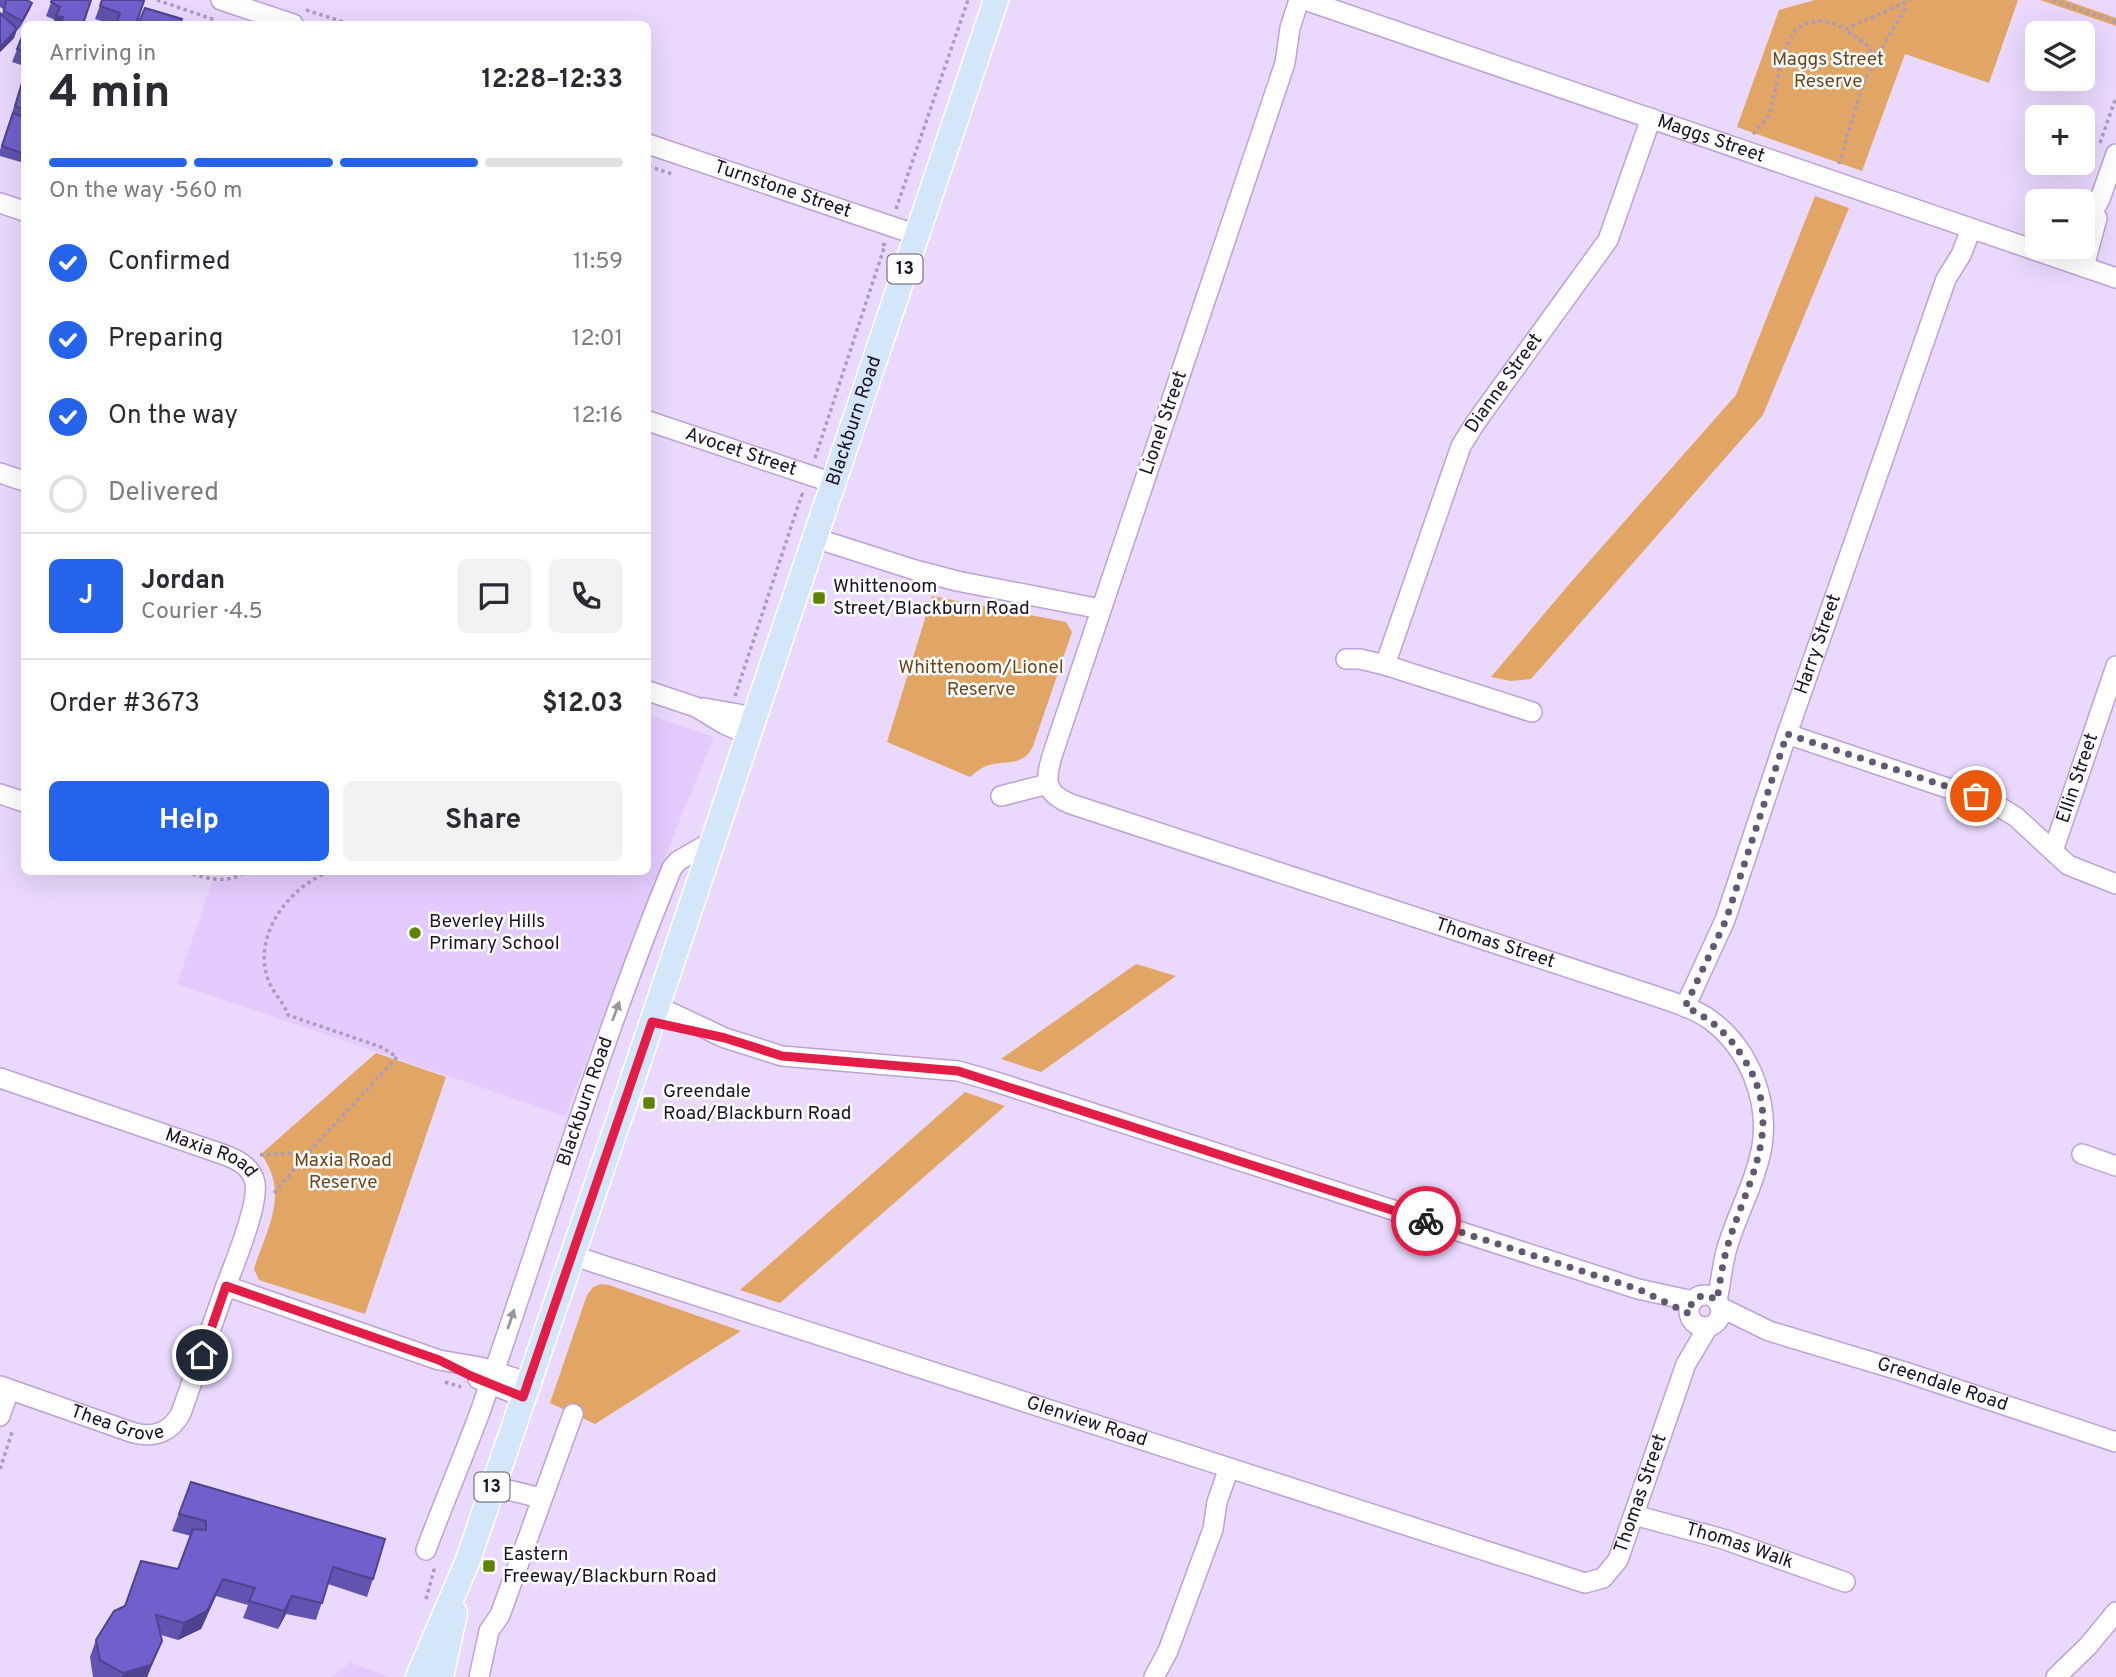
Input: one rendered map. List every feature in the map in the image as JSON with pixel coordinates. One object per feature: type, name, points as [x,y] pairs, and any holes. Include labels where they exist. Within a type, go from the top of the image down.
[{"type":"main road","name":"Blackburn Road","points":[[418,1677],[461,1577],[655,1014],[996,0]]},
{"type":"main road","name":"Blackburn Road","points":[[441,1677],[448,1653],[461,1577]]},
{"type":"street","points":[[221,0],[297,16]]},
{"type":"street","name":"Lionel Street","points":[[1048,784],[1052,756],[1284,63],[1301,35],[1306,1]]},
{"type":"street","name":"Maggs Street","points":[[1306,1],[1965,226],[2025,244]]},
{"type":"street","name":"Dianne Street","points":[[1385,665],[1461,446],[1475,422],[1608,240],[1651,118]]},
{"type":"street","name":"Turnstone Street","points":[[651,145],[917,236]]},
{"type":"street","points":[[2095,208],[2116,155]]},
{"type":"street","points":[[2095,230],[2100,199]]},
{"type":"street","points":[[0,203],[21,210]]},
{"type":"street","name":"Harry Street","points":[[1685,1007],[1726,920],[1787,734],[1947,279],[1950,249],[1965,226]]},
{"type":"street","name":"Maggs Street","points":[[2076,259],[2116,278]]},
{"type":"street","name":"Avocet Street","points":[[651,422],[833,483]]},
{"type":"street","points":[[0,472],[21,480]]},
{"type":"street","points":[[815,538],[957,581],[1101,609]]},
{"type":"street","points":[[1346,659],[1360,659],[1385,665],[1532,712]]},
{"type":"street","name":"Ellin Street","points":[[2053,851],[2116,666]]},
{"type":"street","points":[[651,692],[696,708],[724,724],[752,726]]},
{"type":"street","points":[[1787,734],[1996,804],[2016,817],[2075,869],[2116,884]]},
{"type":"street","points":[[1001,796],[1048,784]]},
{"type":"street","name":"Thomas Street","points":[[1048,784],[1054,795],[1071,804],[1685,1007],[1706,1018],[1728,1037],[1749,1067],[1761,1098],[1763,1123],[1760,1155],[1618,1560],[1603,1578]]},
{"type":"street","points":[[0,794],[21,801]]},
{"type":"street","name":"Blackburn Road","points":[[431,1557],[638,950],[672,868],[678,861],[713,841]]},
{"type":"street","name":"Greendale Road","points":[[655,1014],[792,1057],[958,1071],[1704,1311],[1905,1372],[2116,1442]]},
{"type":"street","name":"Maxia Road","points":[[0,1078],[225,1155],[244,1165],[254,1178],[256,1199],[226,1286]]},
{"type":"street","points":[[2082,1154],[2116,1166]]},
{"type":"street","name":"Glenview Road","points":[[571,1255],[1578,1582],[1603,1578]]},
{"type":"street","points":[[226,1286],[439,1369],[489,1384],[525,1390]]},
{"type":"street","name":"Thea Grove","points":[[5,1388],[134,1433],[151,1435],[167,1430],[181,1413],[226,1286]]},
{"type":"street","points":[[0,1416],[5,1388]]},
{"type":"street","points":[[479,1677],[489,1631],[500,1615],[573,1414]]},
{"type":"street","points":[[1154,1677],[1168,1651],[1213,1529],[1228,1507],[1235,1470]]},
{"type":"street","points":[[492,1486],[541,1498]]},
{"type":"street","name":"Thomas Walk","points":[[1633,1515],[1723,1539],[1845,1582]]},
{"type":"street","points":[[2056,1677],[2088,1646],[2116,1612]]},
{"type":"street","points":[[1164,1677],[1168,1651]]},
{"type":"path","points":[[158,0],[217,20]]},
{"type":"path","points":[[897,209],[968,0]]},
{"type":"path","points":[[2053,0],[2116,22]]},
{"type":"path","points":[[1845,29],[1909,1]]},
{"type":"path","points":[[1827,160],[1840,164],[1858,101],[1874,60],[1909,1]]},
{"type":"path","points":[[297,16],[330,21]]},
{"type":"path","points":[[1764,138],[1751,134],[1769,116],[1779,68],[1792,34],[1801,25],[1819,20],[1836,24],[1868,46],[1874,60]]},
{"type":"path","points":[[651,167],[674,175]]},
{"type":"path","points":[[815,458],[885,246],[872,241]]},
{"type":"path","points":[[734,700],[802,494],[789,490]]},
{"type":"path","points":[[196,875],[209,879],[240,875]]},
{"type":"path","points":[[274,1192],[397,1057],[381,1047],[288,1015],[269,982],[265,967],[265,945],[269,930],[288,900],[324,875]]},
{"type":"path","points":[[267,1164],[260,1155],[309,1152]]},
{"type":"path","points":[[273,1178],[273,1205]]},
{"type":"path","points":[[439,1369],[489,1384]]},
{"type":"path","points":[[424,1611],[431,1557]]},
{"type":"shaded area","name":"Beverley Hills Primary School","points":[[651,716],[714,737],[565,1116],[177,984],[212,882],[243,875],[651,875]]},
{"type":"shaded area","points":[[350,1662],[389,1677],[331,1677]]},
{"type":"green space","name":"Maggs Street Reserve","points":[[1815,0],[2018,0],[1989,83],[1905,54],[1862,171],[1737,127],[1779,10]]},
{"type":"green space","points":[[2040,0],[2065,0],[2116,18],[2116,26]]},
{"type":"green space","points":[[1815,196],[1849,208],[1763,415],[1531,679],[1511,681],[1491,677],[1736,395]]},
{"type":"green space","name":"Whittenoom/Lionel Reserve","points":[[932,596],[1066,622],[1072,632],[1033,746],[1029,753],[1019,760],[986,766],[970,777],[887,742]]},
{"type":"green space","points":[[1136,964],[1176,976],[1041,1072],[1001,1059]]},
{"type":"green space","name":"Maxia Road Reserve","points":[[376,1053],[446,1077],[365,1314],[259,1280],[254,1269],[270,1225],[275,1197],[270,1169],[261,1154]]},
{"type":"green space","points":[[965,1092],[1005,1106],[780,1303],[740,1290]]},
{"type":"green space","points":[[601,1284],[741,1331],[595,1424],[550,1403],[587,1295],[593,1287]]},
{"type":"building","points":[[6,0],[27,0],[32,3],[22,21],[4,11]]},
{"type":"building","points":[[91,0],[84,21],[61,21],[63,17],[56,16],[60,7],[51,2]]},
{"type":"building","points":[[102,0],[144,1],[137,21],[117,21],[120,13],[100,6]]},
{"type":"building","points":[[145,8],[182,19],[181,21],[139,21]]},
{"type":"building","points":[[0,13],[17,29],[0,47]]},
{"type":"building","points":[[21,86],[21,109],[15,106]]},
{"type":"building","points":[[13,113],[21,116],[21,153],[2,146]]},
{"type":"building","points":[[191,1482],[385,1539],[373,1579],[333,1567],[322,1603],[292,1596],[284,1611],[249,1601],[255,1588],[223,1579],[207,1611],[184,1623],[156,1615],[162,1641],[151,1665],[123,1673],[100,1660],[96,1640],[114,1611],[125,1606],[141,1561],[178,1569],[193,1529],[206,1530],[206,1521],[179,1514]]},
{"type":"way so far","points":[[1426,1221],[1638,1289],[1690,1314],[1691,1305],[1697,1297],[1706,1295],[1717,1300],[1727,1249],[1762,1147],[1763,1115],[1756,1083],[1740,1052],[1714,1023],[1685,1007],[1726,920],[1787,734],[1976,796]]},
{"type":"place","name":"Whittenoom Street/Blackburn Road","points":[[819,598]]},
{"type":"place","name":"Beverley Hills Primary School","points":[[415,933]]},
{"type":"place","name":"Greendale Road/Blackburn Road","points":[[649,1103]]},
{"type":"place","name":"Eastern Freeway/Blackburn Road","points":[[489,1566]]},
{"type":"route","points":[[202,1355],[226,1286],[439,1360],[523,1397],[652,1022],[725,1038],[782,1056],[958,1071],[1426,1221]]}]
